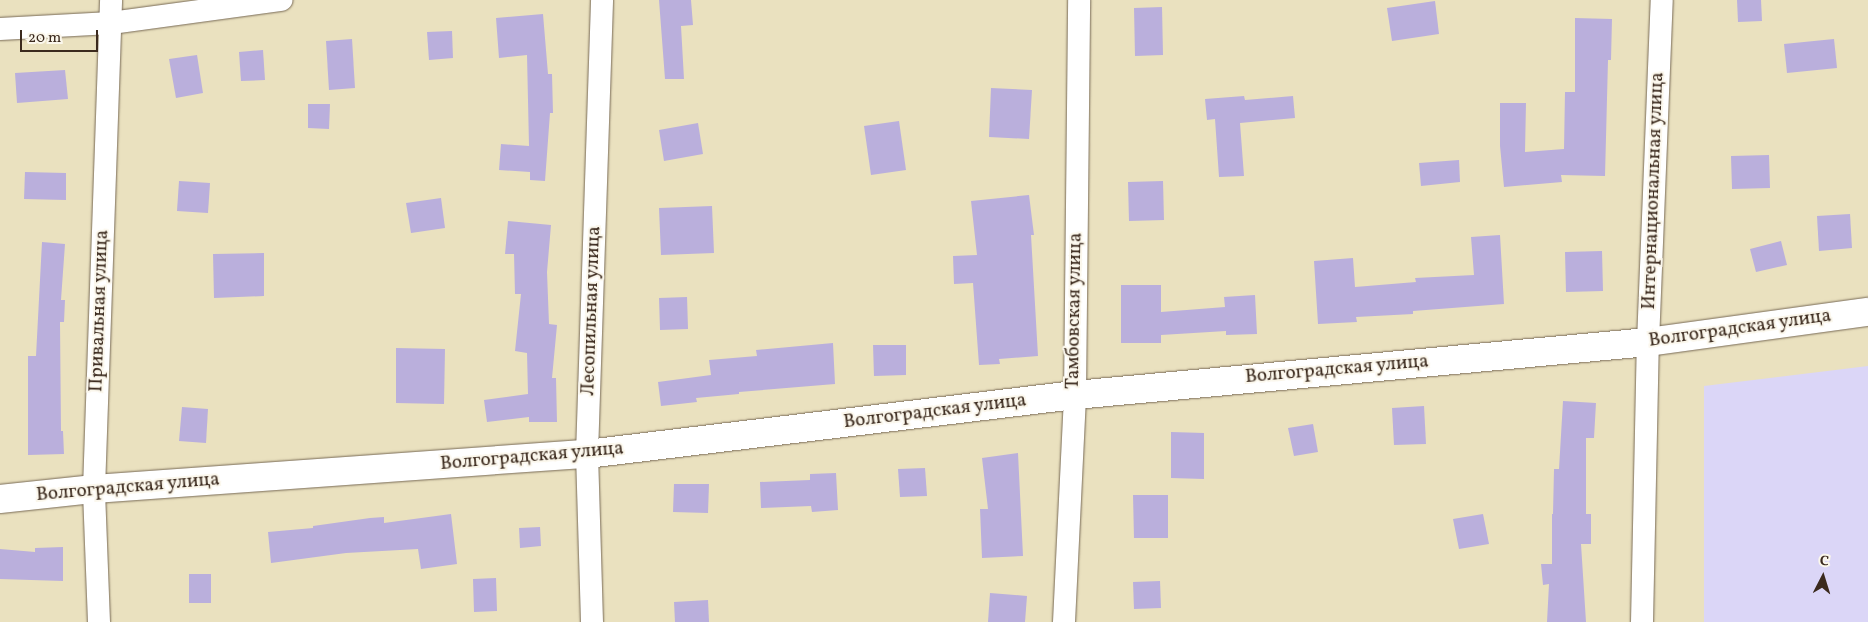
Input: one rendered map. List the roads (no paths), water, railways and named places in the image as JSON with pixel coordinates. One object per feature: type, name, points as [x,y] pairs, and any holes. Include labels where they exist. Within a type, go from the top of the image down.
[{"type":"street","name":"Привальная улица","points":[[99,622],[94,490],[111,0]]},
{"type":"street","points":[[0,29],[111,23],[281,0]]},
{"type":"street","name":"Лесопильная улица","points":[[592,622],[587,454],[602,0]]},
{"type":"street","name":"Тамбовская улица","points":[[1064,622],[1075,394],[1079,0]]},
{"type":"street","name":"Интернациональная улица","points":[[1642,622],[1648,342],[1662,0]]},
{"type":"street","name":"Волгоградская улица","points":[[0,499],[94,490],[587,454],[1075,394],[1648,342],[1868,312]]}]
